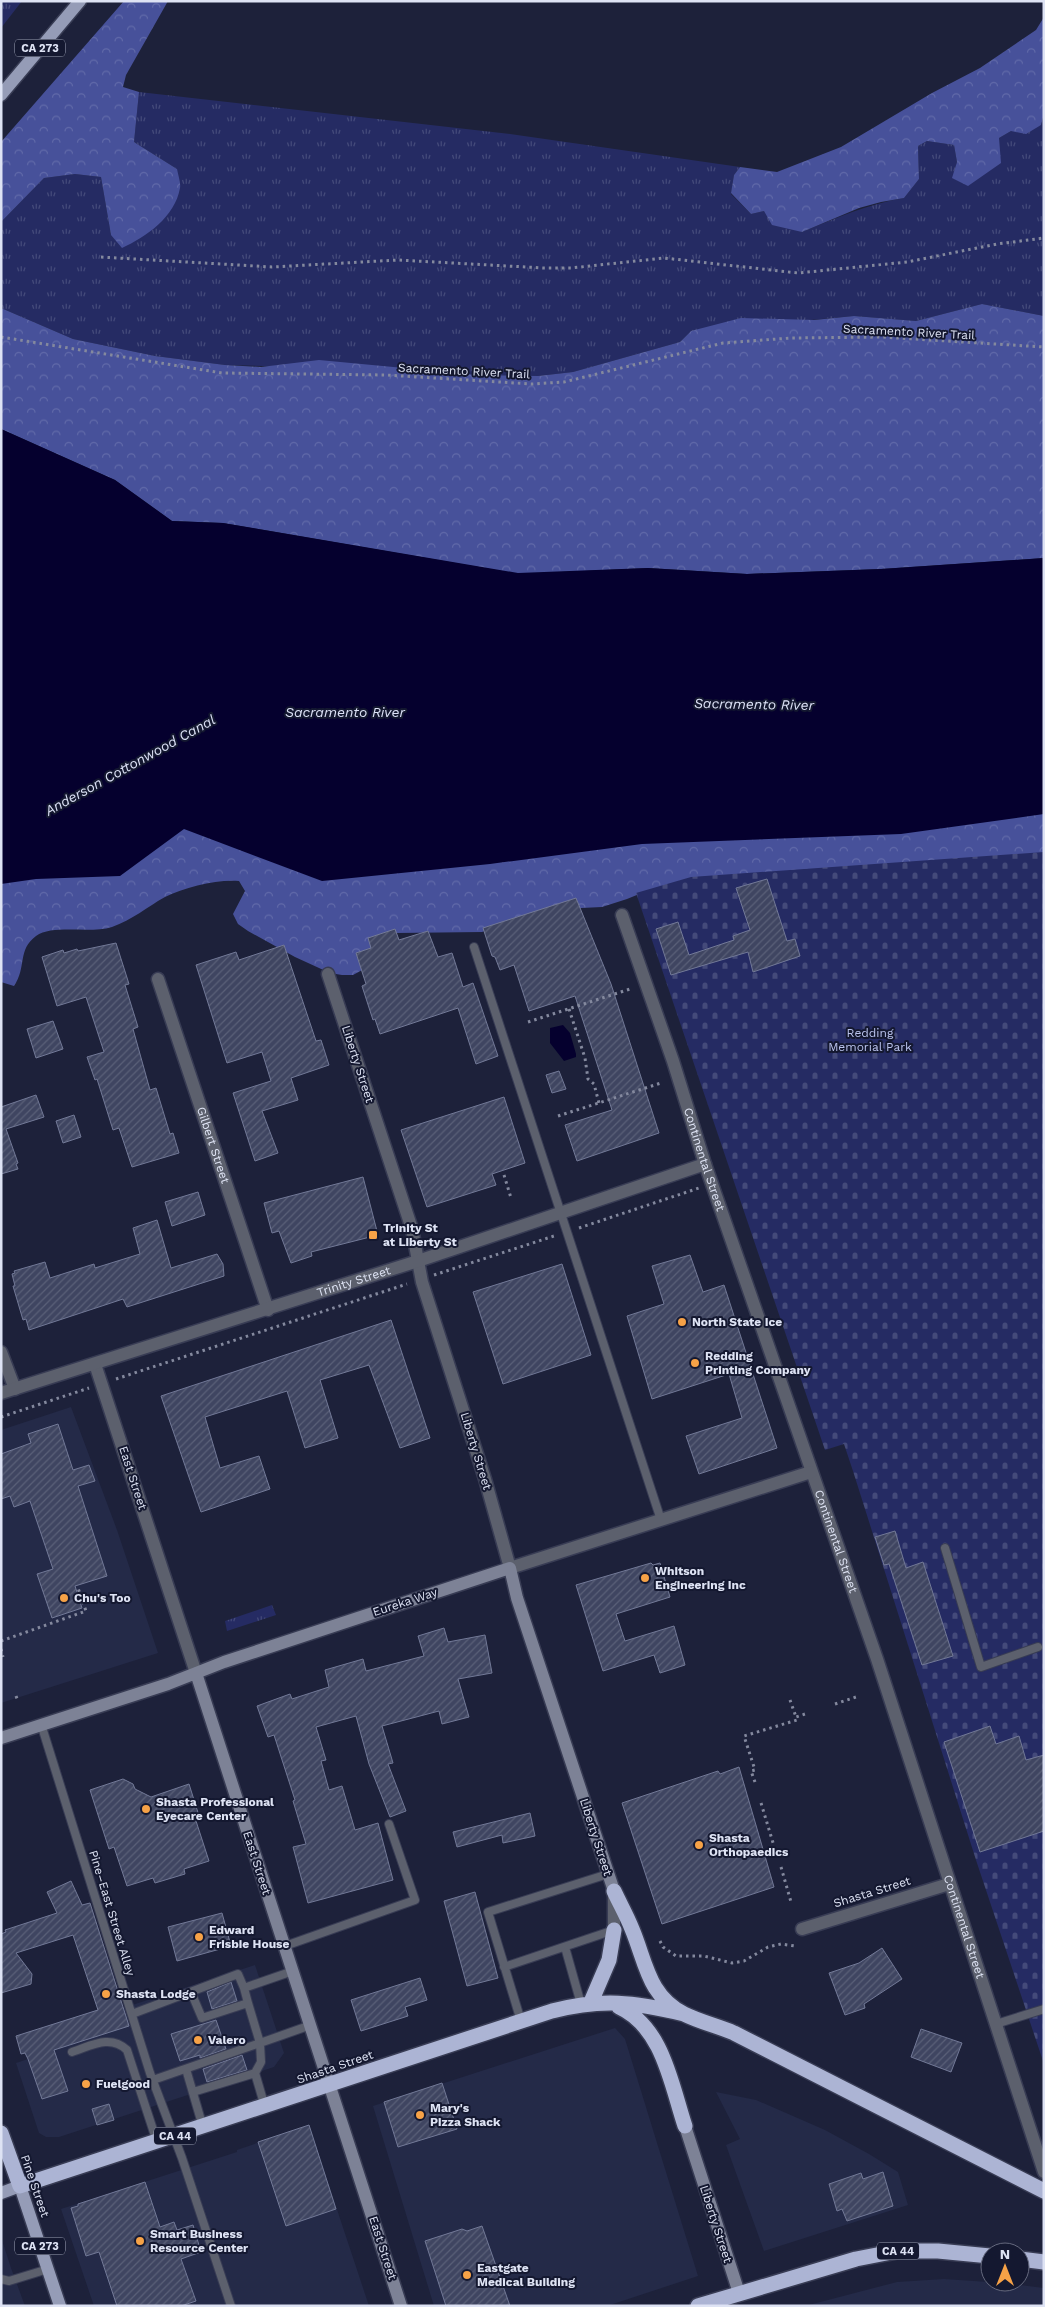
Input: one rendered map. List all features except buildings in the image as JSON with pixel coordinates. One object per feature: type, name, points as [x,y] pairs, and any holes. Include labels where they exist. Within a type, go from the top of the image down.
[{"type":"highway","points":[[614,1891],[632,1929],[649,1979],[660,1996],[684,2014]]},
{"type":"highway","points":[[586,2003],[609,1960],[614,1930]]},
{"type":"highway","points":[[609,2002],[635,2015],[653,2036],[685,2126]]},
{"type":"highway","name":"Shasta Street","points":[[20,2186],[265,2107],[521,2021],[586,2003],[609,2002],[657,2008],[684,2014]]},
{"type":"highway","name":"CA 44","points":[[684,2014],[734,2033],[1044,2192]]},
{"type":"highway","name":"Pine Street","points":[[1,2133],[20,2186]]},
{"type":"highway","name":"CA 44","points":[[698,2306],[856,2259],[897,2251],[938,2251],[980,2255]]},
{"type":"highway","points":[[1030,2260],[1044,2262]]},
{"type":"main road","name":"CA 273","points":[[1,95],[80,1]]},
{"type":"main road","name":"Shasta Street","points":[[1,2193],[20,2186]]},
{"type":"main road","name":"Pine Street","points":[[20,2186],[60,2306]]},
{"type":"street","name":"Continental Street","points":[[622,915],[705,1164],[877,1659],[1044,2172]]},
{"type":"street","name":"Liberty Street","points":[[328,974],[412,1229],[422,1282],[485,1479],[517,1598],[614,1891],[614,1930]]},
{"type":"street","name":"Gilbert Street","points":[[158,979],[268,1310]]},
{"type":"street","name":"Trinity Street","points":[[1,1393],[268,1310],[705,1164]]},
{"type":"street","points":[[1,1352],[15,1389]]},
{"type":"street","name":"East Street","points":[[96,1364],[402,2306]]},
{"type":"street","name":"Eureka Way","points":[[1,1738],[332,1626],[811,1472]]},
{"type":"street","name":"Shasta Street","points":[[802,1929],[949,1884]]},
{"type":"street","name":"Liberty Street","points":[[685,2126],[739,2293]]},
{"type":"lane","points":[[474,947],[661,1520]]},
{"type":"lane","points":[[945,1548],[981,1667],[1038,1647]]},
{"type":"lane","name":"Pine–East Street Alley","points":[[41,1724],[153,2080],[231,2306]]},
{"type":"lane","points":[[285,1946],[415,1900],[389,1824]]},
{"type":"lane","points":[[521,2021],[488,1912],[608,1874]]},
{"type":"lane","points":[[504,1967],[614,1930]]},
{"type":"lane","points":[[565,1947],[586,2003]]},
{"type":"lane","points":[[244,1988],[293,1972]]},
{"type":"lane","points":[[132,2014],[238,1974],[260,2043],[261,2062],[255,2073],[193,2092]]},
{"type":"lane","points":[[192,1992],[202,2018],[248,2003]]},
{"type":"lane","points":[[996,2024],[1044,2009]]},
{"type":"lane","points":[[153,2080],[311,2025]]},
{"type":"lane","points":[[72,2052],[107,2041],[120,2044],[127,2050],[157,2142]]},
{"type":"lane","points":[[186,2069],[203,2127]]},
{"type":"lane","points":[[255,2073],[265,2107]]},
{"type":"lane","points":[[1,2279],[9,2281],[48,2269]]},
{"type":"path","points":[[101,257],[272,267],[398,260],[544,268],[572,268],[664,258],[798,272],[907,262],[998,244],[1044,238]]},
{"type":"path","name":"Sacramento River Trail","points":[[1,337],[222,373],[386,375],[532,384],[564,382],[723,344],[791,338],[882,337],[1044,347]]},
{"type":"path","points":[[528,1022],[630,989]]},
{"type":"path","points":[[569,1009],[585,1058],[588,1079],[594,1084],[599,1103]]},
{"type":"path","points":[[558,1116],[661,1083]]},
{"type":"path","points":[[504,1176],[511,1198]]},
{"type":"path","points":[[1,1641],[86,1611],[78,1588]]},
{"type":"path","points":[[1,1649],[4,1657]]},
{"type":"path","points":[[16,1696],[18,1701]]},
{"type":"path","points":[[835,1704],[856,1697]]},
{"type":"path","points":[[755,1782],[751,1771],[755,1770],[744,1736],[797,1720],[790,1700]]},
{"type":"path","points":[[796,1717],[805,1714]]},
{"type":"path","points":[[761,1803],[774,1846]]},
{"type":"path","points":[[781,1867],[791,1902]]},
{"type":"path","points":[[660,1941],[666,1950],[676,1956],[704,1956],[732,1963],[744,1960],[768,1947],[781,1944],[795,1946]]},
{"type":"shaded area","points":[[71,1407],[117,1530],[158,1653],[1,1703],[1,1430]]},
{"type":"shaded area","points":[[255,1965],[284,2053],[274,2067],[59,2137],[46,2137],[39,2133],[16,2063],[128,2026],[123,2008]]},
{"type":"shaded area","points":[[615,2028],[625,2039],[698,2276],[607,2306],[434,2306],[373,2106]]},
{"type":"shaded area","points":[[716,2092],[756,2100],[825,2130],[869,2154],[898,2172],[908,2205],[764,2251],[726,2145],[740,2139]]},
{"type":"shaded area","points":[[309,2125],[369,2306],[94,2306],[61,2209],[237,2152],[237,2150]]},
{"type":"shaded area","points":[[1,2237],[11,2268],[25,2306],[1,2306]]},
{"type":"shaded area","points":[[944,2279],[980,2281],[980,2292],[1030,2292],[1030,2286],[1044,2288],[1044,2306],[805,2306],[897,2282]]},
{"type":"green space","points":[[1,1],[22,1],[1,28]]},
{"type":"green space","points":[[124,1],[168,1],[126,75],[123,87],[139,92],[134,142],[177,169],[180,188],[172,208],[166,217],[150,232],[122,248],[111,235],[101,177],[75,174],[44,178],[1,222],[1,142]]},
{"type":"green space","points":[[1044,17],[1044,114],[1041,125],[1026,134],[1011,131],[999,138],[1001,163],[968,186],[952,178],[957,162],[954,145],[927,141],[918,146],[919,179],[904,198],[859,208],[802,232],[772,225],[764,211],[751,214],[731,193],[734,175],[740,167],[777,172],[841,147],[932,93],[980,68],[1036,30]]},
{"type":"green space","points":[[139,92],[510,134],[740,167],[734,175],[731,194],[751,214],[764,211],[802,232],[865,208],[904,198],[919,179],[918,146],[927,141],[954,145],[957,162],[953,178],[999,138],[1011,131],[1041,125],[1044,114],[1044,316],[982,304],[916,321],[854,316],[691,331],[680,342],[573,372],[538,376],[478,375],[423,370],[225,365],[155,356],[73,339],[1,308],[1,222],[44,178],[75,174],[101,177],[111,235],[177,169],[134,142]]},
{"type":"green space","points":[[982,304],[1044,316],[1044,558],[881,569],[747,574],[648,568],[518,574],[223,523],[172,521],[115,480],[1,429],[1,308],[73,339],[155,356],[225,365],[261,367],[319,360],[478,375],[538,376],[573,372],[680,342],[691,331],[741,318],[814,320],[854,316],[916,321]]},
{"type":"green space","points":[[1044,792],[1044,881],[649,890],[602,907],[540,910],[482,932],[395,933],[364,969],[353,975],[342,975],[330,973],[295,957],[238,924],[233,914],[245,891],[239,881],[221,881],[173,893],[126,921],[112,927],[93,930],[43,932],[30,941],[26,947],[18,979],[14,986],[1,982],[1,875],[172,822]]},
{"type":"green space","name":"Redding Memorial Park","points":[[1044,852],[1044,2064],[976,1860],[844,1444],[825,1450],[636,893],[691,877]]},
{"type":"green space","points":[[272,1605],[276,1615],[227,1631],[225,1621]]},
{"type":"water","name":"Sacramento River","points":[[1,429],[115,480],[172,521],[223,523],[518,573],[648,568],[747,574],[881,569],[1044,558],[1044,814],[901,834],[642,844],[490,864],[322,881],[184,829],[120,876],[36,879],[1,884]]},
{"type":"water","points":[[563,1025],[570,1033],[576,1054],[576,1057],[564,1061],[550,1043],[550,1028]]},
{"type":"place","name":"Trinity St at Liberty St","points":[[373,1235]]},
{"type":"place","name":"North State Ice","points":[[682,1322]]},
{"type":"place","name":"Redding Printing Company","points":[[695,1363]]},
{"type":"place","name":"Whitson Engineering Inc","points":[[645,1578]]},
{"type":"place","name":"Chu's Too","points":[[64,1598]]},
{"type":"place","name":"Shasta Professional Eyecare Center","points":[[146,1809]]},
{"type":"place","name":"Shasta Orthopaedics","points":[[699,1845]]},
{"type":"place","name":"Edward Frisbie House","points":[[199,1937]]},
{"type":"place","name":"Shasta Lodge","points":[[106,1994]]},
{"type":"place","name":"Valero","points":[[198,2040]]},
{"type":"place","name":"Fuelgood","points":[[86,2084]]},
{"type":"place","name":"Mary's Pizza Shack","points":[[420,2115]]},
{"type":"place","name":"Smart Business Resource Center","points":[[140,2241]]},
{"type":"place","name":"Eastgate Medical Building","points":[[467,2275]]},
{"type":"water label","name":"Anderson Cottonwood Canal","points":[[130,765]]}]
